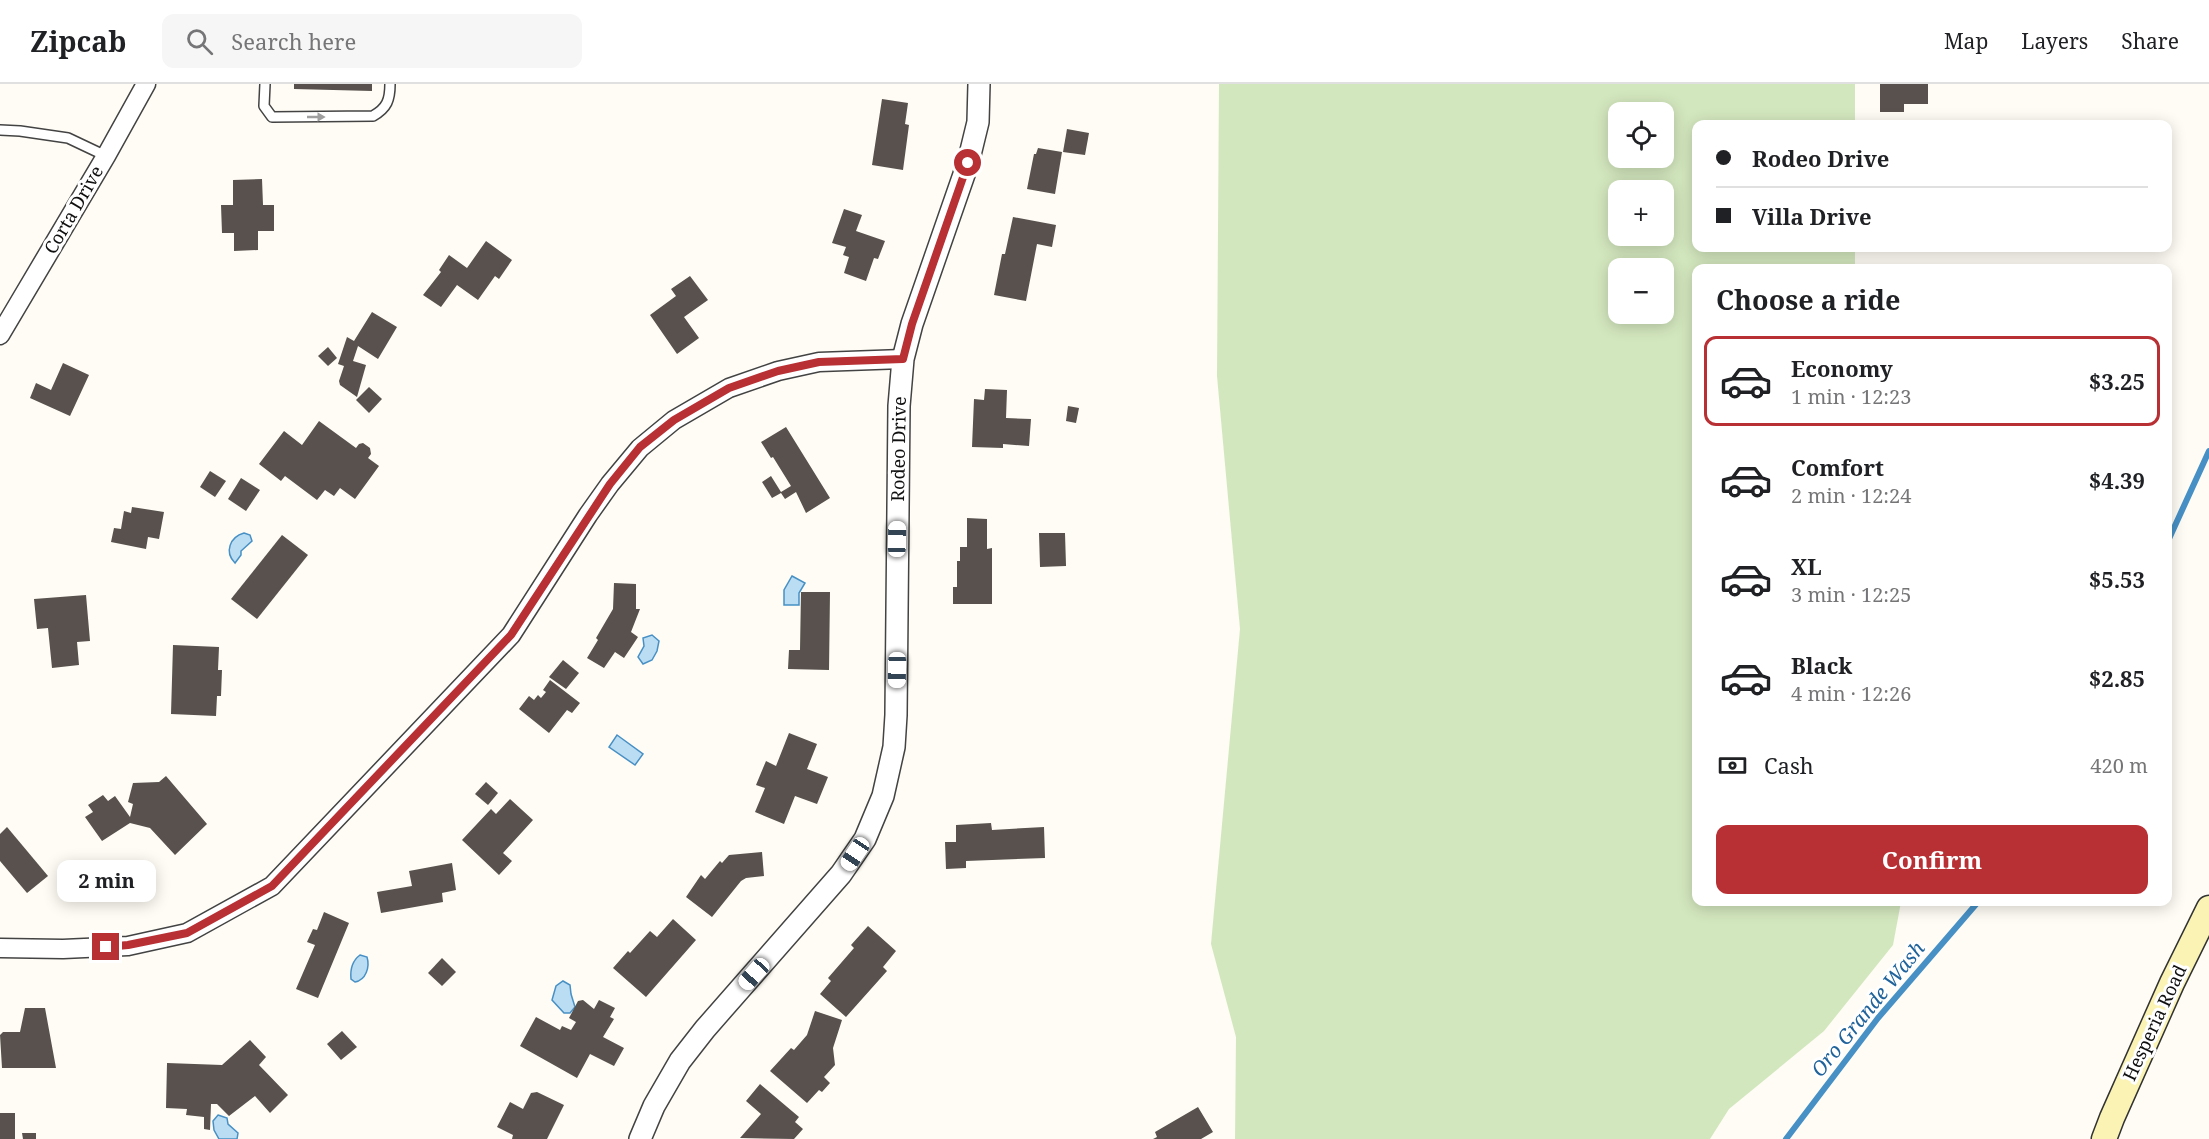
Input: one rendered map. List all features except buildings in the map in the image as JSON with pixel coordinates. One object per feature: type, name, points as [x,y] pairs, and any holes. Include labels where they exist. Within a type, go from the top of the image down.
[{"type":"main road","name":"Hesperia Road","points":[[2104,1139],[2172,983],[2209,908]]},
{"type":"street","name":"Corta Drive","points":[[0,336],[146,84]]},
{"type":"street","name":"Rodeo Drive","points":[[640,1139],[654,1106],[680,1061],[705,1029],[841,874],[865,838],[883,796],[894,747],[896,715],[899,406],[903,359],[912,324],[967,169],[978,122],[979,84]]},
{"type":"street","points":[[0,948],[63,949],[128,945],[187,933],[272,886],[511,635],[588,515],[640,447],[674,420],[729,388],[778,371],[819,362],[903,359]]},
{"type":"lane","points":[[265,84],[264,106],[272,117],[373,116],[383,110],[390,98],[390,84]]},
{"type":"lane","points":[[0,130],[68,138],[106,156]]},
{"type":"green space","points":[[1219,84],[1855,84],[1855,120],[1692,120],[1692,252],[1855,252],[1855,264],[1692,264],[1692,906],[1900,906],[1893,945],[1824,1031],[1729,1109],[1710,1139],[1235,1139],[1236,1037],[1211,944],[1240,629],[1217,376]]},
{"type":"water","points":[[244,533],[250,535],[252,541],[241,551],[235,563],[230,554],[230,545],[235,538]]},
{"type":"water","points":[[792,576],[805,583],[799,593],[799,605],[784,605],[784,590]]},
{"type":"water","points":[[652,635],[659,641],[657,651],[652,660],[643,664],[638,657],[644,646],[643,638]]},
{"type":"water","points":[[617,735],[643,754],[635,765],[609,747]]},
{"type":"water","points":[[360,955],[367,957],[367,969],[362,979],[355,982],[351,979],[351,969]]},
{"type":"water","points":[[563,981],[570,985],[575,1007],[570,1013],[564,1013],[552,1000],[556,986]]},
{"type":"water","points":[[218,1115],[227,1118],[228,1124],[238,1133],[237,1139],[219,1139],[214,1130],[213,1121]]},
{"type":"waterway","name":"Oro Grande Wash","points":[[2172,532],[2209,451]]},
{"type":"waterway","name":"Oro Grande Wash","points":[[1786,1139],[1878,1018],[1975,906]]},
{"type":"route","points":[[106,947],[187,933],[272,886],[511,635],[610,484],[640,447],[674,420],[729,388],[778,371],[819,362],[903,359],[912,324],[968,163]]}]
